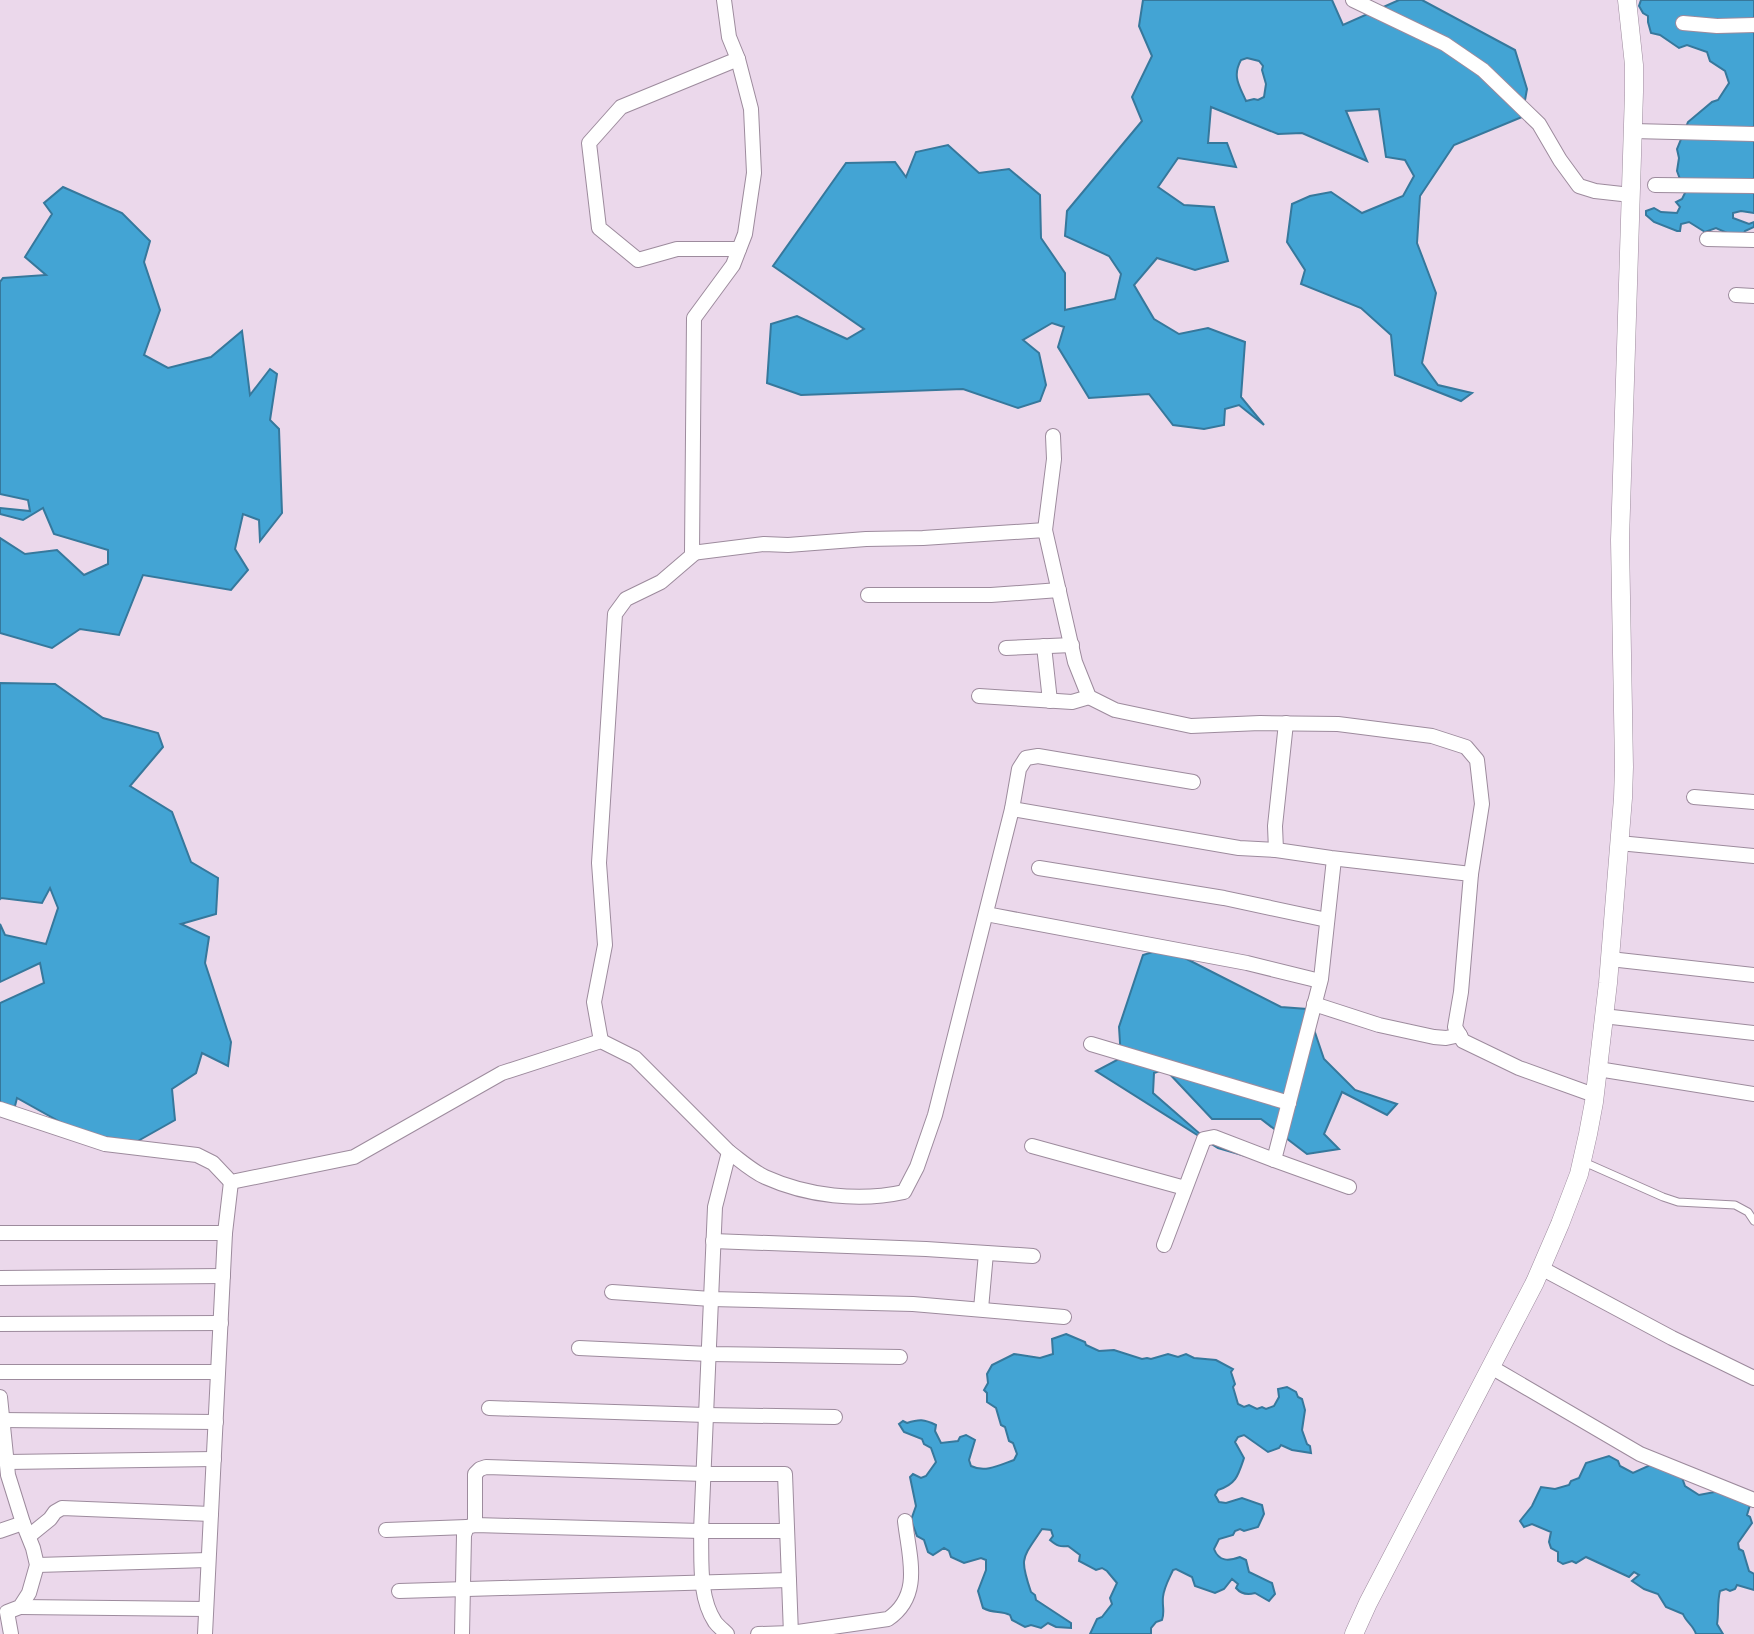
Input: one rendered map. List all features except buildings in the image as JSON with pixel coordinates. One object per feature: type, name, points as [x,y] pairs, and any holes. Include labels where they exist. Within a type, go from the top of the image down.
[{"type":"street","points":[[724,0],[729,37],[751,109],[754,173],[745,234],[733,265],[695,318],[692,553],[765,544],[788,545],[1045,530]]},
{"type":"street","points":[[1353,0],[1445,44],[1483,70],[1539,124],[1578,187],[1631,195]]},
{"type":"street","points":[[1354,1634],[1541,1268],[1579,1174],[1594,1095],[1610,959],[1624,767],[1620,540],[1634,65],[1627,0]]},
{"type":"street","points":[[1683,23],[1754,25]]},
{"type":"street","points":[[738,60],[621,107],[589,143],[600,228],[638,260],[677,249],[739,249]]},
{"type":"street","points":[[1633,131],[1754,134]]},
{"type":"street","points":[[1655,186],[1754,186]]},
{"type":"street","points":[[1707,239],[1754,240]]},
{"type":"street","points":[[1736,296],[1754,296]]},
{"type":"street","points":[[1053,436],[1054,459],[1045,530],[1076,662],[1089,697]]},
{"type":"street","points":[[601,1041],[594,1002],[605,945],[599,863],[615,614],[626,599],[661,582],[696,552]]},
{"type":"street","points":[[868,595],[991,595],[1059,590]]},
{"type":"street","points":[[1006,648],[1072,645]]},
{"type":"street","points":[[1044,646],[1049,701]]},
{"type":"street","points":[[979,696],[1072,702],[1089,697],[1115,710],[1191,726],[1338,724],[1432,736],[1466,747],[1477,760],[1482,804],[1471,874],[1461,992],[1455,1027],[1464,1041],[1519,1068],[1594,1095]]},
{"type":"street","points":[[1276,850],[1275,826],[1286,723]]},
{"type":"street","points":[[231,1182],[354,1157],[502,1073],[601,1041],[635,1058],[729,1152],[763,1176],[799,1189],[853,1197],[904,1192],[917,1167],[935,1115],[1012,809],[1019,769],[1026,758],[1038,756],[1193,782]]},
{"type":"street","points":[[1694,797],[1754,802]]},
{"type":"street","points":[[1012,809],[1239,848],[1276,850],[1471,874]]},
{"type":"street","points":[[1619,843],[1754,856]]},
{"type":"street","points":[[1273,1160],[1320,981],[1334,859]]},
{"type":"street","points":[[1040,869],[1224,898],[1327,920]]},
{"type":"street","points":[[986,914],[1247,963],[1320,981]]},
{"type":"street","points":[[1610,959],[1754,975]]},
{"type":"street","points":[[1314,1004],[1379,1025],[1434,1037],[1460,1035]]},
{"type":"street","points":[[1603,1016],[1754,1033]]},
{"type":"street","points":[[1091,1044],[1289,1103]]},
{"type":"street","points":[[1598,1069],[1754,1094]]},
{"type":"street","points":[[0,1109],[105,1143],[197,1155],[213,1163],[231,1182]]},
{"type":"street","points":[[1164,1245],[1204,1139],[1214,1137],[1349,1187]]},
{"type":"street","points":[[1032,1146],[1185,1188]]},
{"type":"street","points":[[727,1634],[715,1623],[708,1607],[702,1581],[701,1531],[715,1207],[729,1152]]},
{"type":"street","points":[[205,1634],[225,1233],[231,1182]]},
{"type":"street","points":[[0,1233],[225,1233]]},
{"type":"street","points":[[713,1241],[1033,1256]]},
{"type":"street","points":[[981,1309],[986,1253]]},
{"type":"street","points":[[1541,1268],[1754,1378]]},
{"type":"street","points":[[0,1278],[223,1276]]},
{"type":"street","points":[[612,1292],[711,1299],[912,1304],[1064,1317]]},
{"type":"street","points":[[0,1324],[221,1323]]},
{"type":"street","points":[[579,1348],[709,1354],[900,1357]]},
{"type":"street","points":[[1491,1367],[1640,1454],[1754,1500]]},
{"type":"street","points":[[0,1372],[218,1372]]},
{"type":"street","points":[[0,1397],[8,1475],[37,1566],[29,1593],[9,1610]]},
{"type":"street","points":[[489,1408],[835,1417]]},
{"type":"street","points":[[1,1420],[216,1422]]},
{"type":"street","points":[[7,1462],[214,1459]]},
{"type":"street","points":[[462,1634],[464,1535],[471,1526],[475,1474],[486,1467],[785,1475],[791,1633]]},
{"type":"street","points":[[0,1531],[26,1530],[50,1519],[62,1508],[211,1514]]},
{"type":"street","points":[[758,1634],[791,1633],[888,1619],[897,1613],[908,1597],[912,1582],[905,1521]]},
{"type":"street","points":[[386,1530],[471,1526],[787,1531]]},
{"type":"street","points":[[37,1566],[208,1560]]},
{"type":"street","points":[[399,1591],[789,1580]]},
{"type":"street","points":[[9,1610],[206,1609]]},
{"type":"street","points":[[9,1610],[11,1634]]},
{"type":"lane","points":[[1582,1161],[1678,1202],[1735,1205],[1748,1212],[1754,1221]]},
{"type":"water","points":[[1143,0],[1332,0],[1343,25],[1399,0],[1422,0],[1515,50],[1527,89],[1522,117],[1454,145],[1420,196],[1417,243],[1436,293],[1422,363],[1438,385],[1472,393],[1461,401],[1395,375],[1391,335],[1361,308],[1301,284],[1305,270],[1287,242],[1292,204],[1310,196],[1331,192],[1362,213],[1403,196],[1414,176],[1405,160],[1386,157],[1379,109],[1346,111],[1367,161],[1302,133],[1278,134],[1211,107],[1208,143],[1227,143],[1236,167],[1178,158],[1158,187],[1184,205],[1214,207],[1228,261],[1195,270],[1157,258],[1134,285],[1154,319],[1179,334],[1208,328],[1245,342],[1241,397],[1264,425],[1239,405],[1225,409],[1224,425],[1204,429],[1173,425],[1149,394],[1089,398],[1058,347],[1064,327],[1052,323],[1023,340],[1039,353],[1046,385],[1040,401],[1018,408],[963,389],[801,395],[767,383],[771,324],[797,316],[847,339],[864,329],[773,266],[846,163],[895,162],[906,177],[916,152],[948,145],[979,173],[1009,169],[1040,195],[1041,238],[1065,273],[1065,310],[1115,299],[1121,274],[1109,256],[1065,236],[1067,211],[1142,121],[1132,97],[1152,56],[1139,26]],"holes":[[[1247,58],[1259,61],[1263,66],[1266,84],[1264,97],[1246,101],[1238,80],[1238,66],[1241,60]]]},
{"type":"water","points":[[1641,0],[1754,0],[1754,213],[1741,211],[1733,213],[1733,218],[1749,224],[1754,222],[1754,227],[1745,231],[1741,239],[1716,228],[1705,232],[1689,222],[1681,224],[1680,231],[1677,231],[1654,222],[1646,215],[1646,211],[1654,208],[1661,212],[1677,213],[1680,207],[1676,202],[1682,199],[1685,193],[1677,171],[1677,149],[1688,122],[1718,100],[1729,83],[1725,71],[1710,61],[1707,52],[1687,45],[1679,48],[1660,35],[1651,33],[1648,16],[1639,6]]},
{"type":"water","points":[[63,187],[122,213],[150,241],[144,262],[160,310],[144,355],[168,368],[211,357],[242,331],[250,395],[270,369],[277,374],[270,420],[279,429],[282,513],[260,541],[259,520],[243,514],[235,549],[248,570],[231,590],[143,575],[119,635],[80,629],[52,648],[0,633],[0,538],[25,554],[57,550],[84,575],[108,564],[108,550],[54,534],[43,508],[23,520],[0,514],[0,508],[30,511],[28,500],[0,494],[0,282],[3,278],[46,275],[25,257],[52,214],[44,203]]},
{"type":"water","points":[[0,683],[55,684],[103,718],[158,733],[163,747],[130,786],[172,812],[191,862],[218,878],[216,914],[181,924],[209,937],[205,963],[231,1042],[228,1066],[202,1053],[196,1073],[172,1089],[175,1120],[136,1142],[80,1133],[17,1098],[14,1110],[0,1108],[0,1003],[44,983],[40,963],[0,982],[0,924],[5,935],[46,944],[58,908],[50,888],[42,903],[0,899]]},
{"type":"water","points":[[1165,948],[1281,1007],[1307,1009],[1324,1059],[1355,1090],[1397,1104],[1387,1115],[1342,1092],[1324,1134],[1339,1149],[1307,1154],[1261,1119],[1212,1119],[1165,1069],[1154,1073],[1153,1093],[1200,1134],[1249,1157],[1218,1148],[1096,1071],[1121,1058],[1119,1027],[1143,955]]},
{"type":"water","points":[[1066,1334],[1099,1351],[1114,1350],[1142,1359],[1186,1354],[1194,1358],[1216,1360],[1233,1369],[1233,1387],[1238,1404],[1244,1407],[1249,1405],[1266,1409],[1274,1406],[1279,1397],[1278,1389],[1287,1387],[1302,1399],[1305,1410],[1302,1430],[1311,1453],[1281,1445],[1268,1452],[1244,1435],[1238,1437],[1235,1442],[1244,1458],[1240,1470],[1233,1482],[1218,1490],[1215,1495],[1219,1502],[1226,1503],[1242,1498],[1262,1505],[1264,1514],[1258,1527],[1244,1531],[1240,1529],[1233,1535],[1219,1539],[1214,1549],[1222,1558],[1228,1560],[1240,1557],[1246,1560],[1249,1572],[1272,1583],[1275,1594],[1269,1601],[1255,1593],[1240,1592],[1236,1588],[1238,1584],[1232,1579],[1224,1589],[1215,1593],[1195,1586],[1192,1577],[1176,1569],[1173,1570],[1164,1590],[1162,1620],[1151,1628],[1151,1634],[1090,1634],[1097,1619],[1102,1617],[1112,1604],[1110,1598],[1117,1583],[1102,1568],[1096,1570],[1079,1561],[1080,1555],[1068,1546],[1055,1544],[1050,1540],[1053,1536],[1051,1530],[1042,1529],[1024,1559],[1027,1580],[1036,1600],[1071,1623],[1071,1628],[1056,1627],[1048,1623],[1041,1628],[1031,1625],[1025,1627],[1012,1620],[1010,1615],[983,1608],[978,1591],[986,1570],[986,1560],[981,1558],[964,1563],[951,1557],[949,1551],[944,1548],[933,1555],[928,1552],[924,1540],[917,1536],[911,1520],[916,1506],[910,1477],[913,1474],[921,1478],[926,1476],[936,1462],[931,1448],[924,1444],[922,1439],[904,1432],[899,1424],[903,1421],[907,1423],[918,1420],[932,1423],[936,1425],[935,1431],[941,1443],[958,1441],[966,1435],[975,1440],[969,1460],[971,1466],[976,1468],[992,1468],[1014,1460],[1017,1454],[1013,1443],[1009,1441],[1005,1427],[1001,1425],[996,1408],[987,1402],[987,1393],[984,1390],[988,1383],[987,1374],[992,1365],[1014,1354],[1040,1358],[1053,1354],[1052,1339]]},
{"type":"water","points":[[1609,1456],[1633,1473],[1657,1462],[1679,1469],[1685,1486],[1699,1495],[1725,1490],[1750,1505],[1747,1515],[1752,1523],[1738,1543],[1749,1571],[1754,1574],[1754,1590],[1737,1585],[1730,1591],[1720,1591],[1717,1624],[1723,1634],[1696,1634],[1683,1614],[1666,1607],[1658,1594],[1632,1581],[1639,1575],[1634,1572],[1629,1577],[1586,1557],[1576,1563],[1572,1561],[1563,1564],[1558,1561],[1558,1552],[1551,1548],[1551,1532],[1532,1524],[1524,1527],[1520,1521],[1532,1506],[1541,1487],[1555,1489],[1569,1485],[1571,1481],[1579,1478],[1586,1463]]}]
